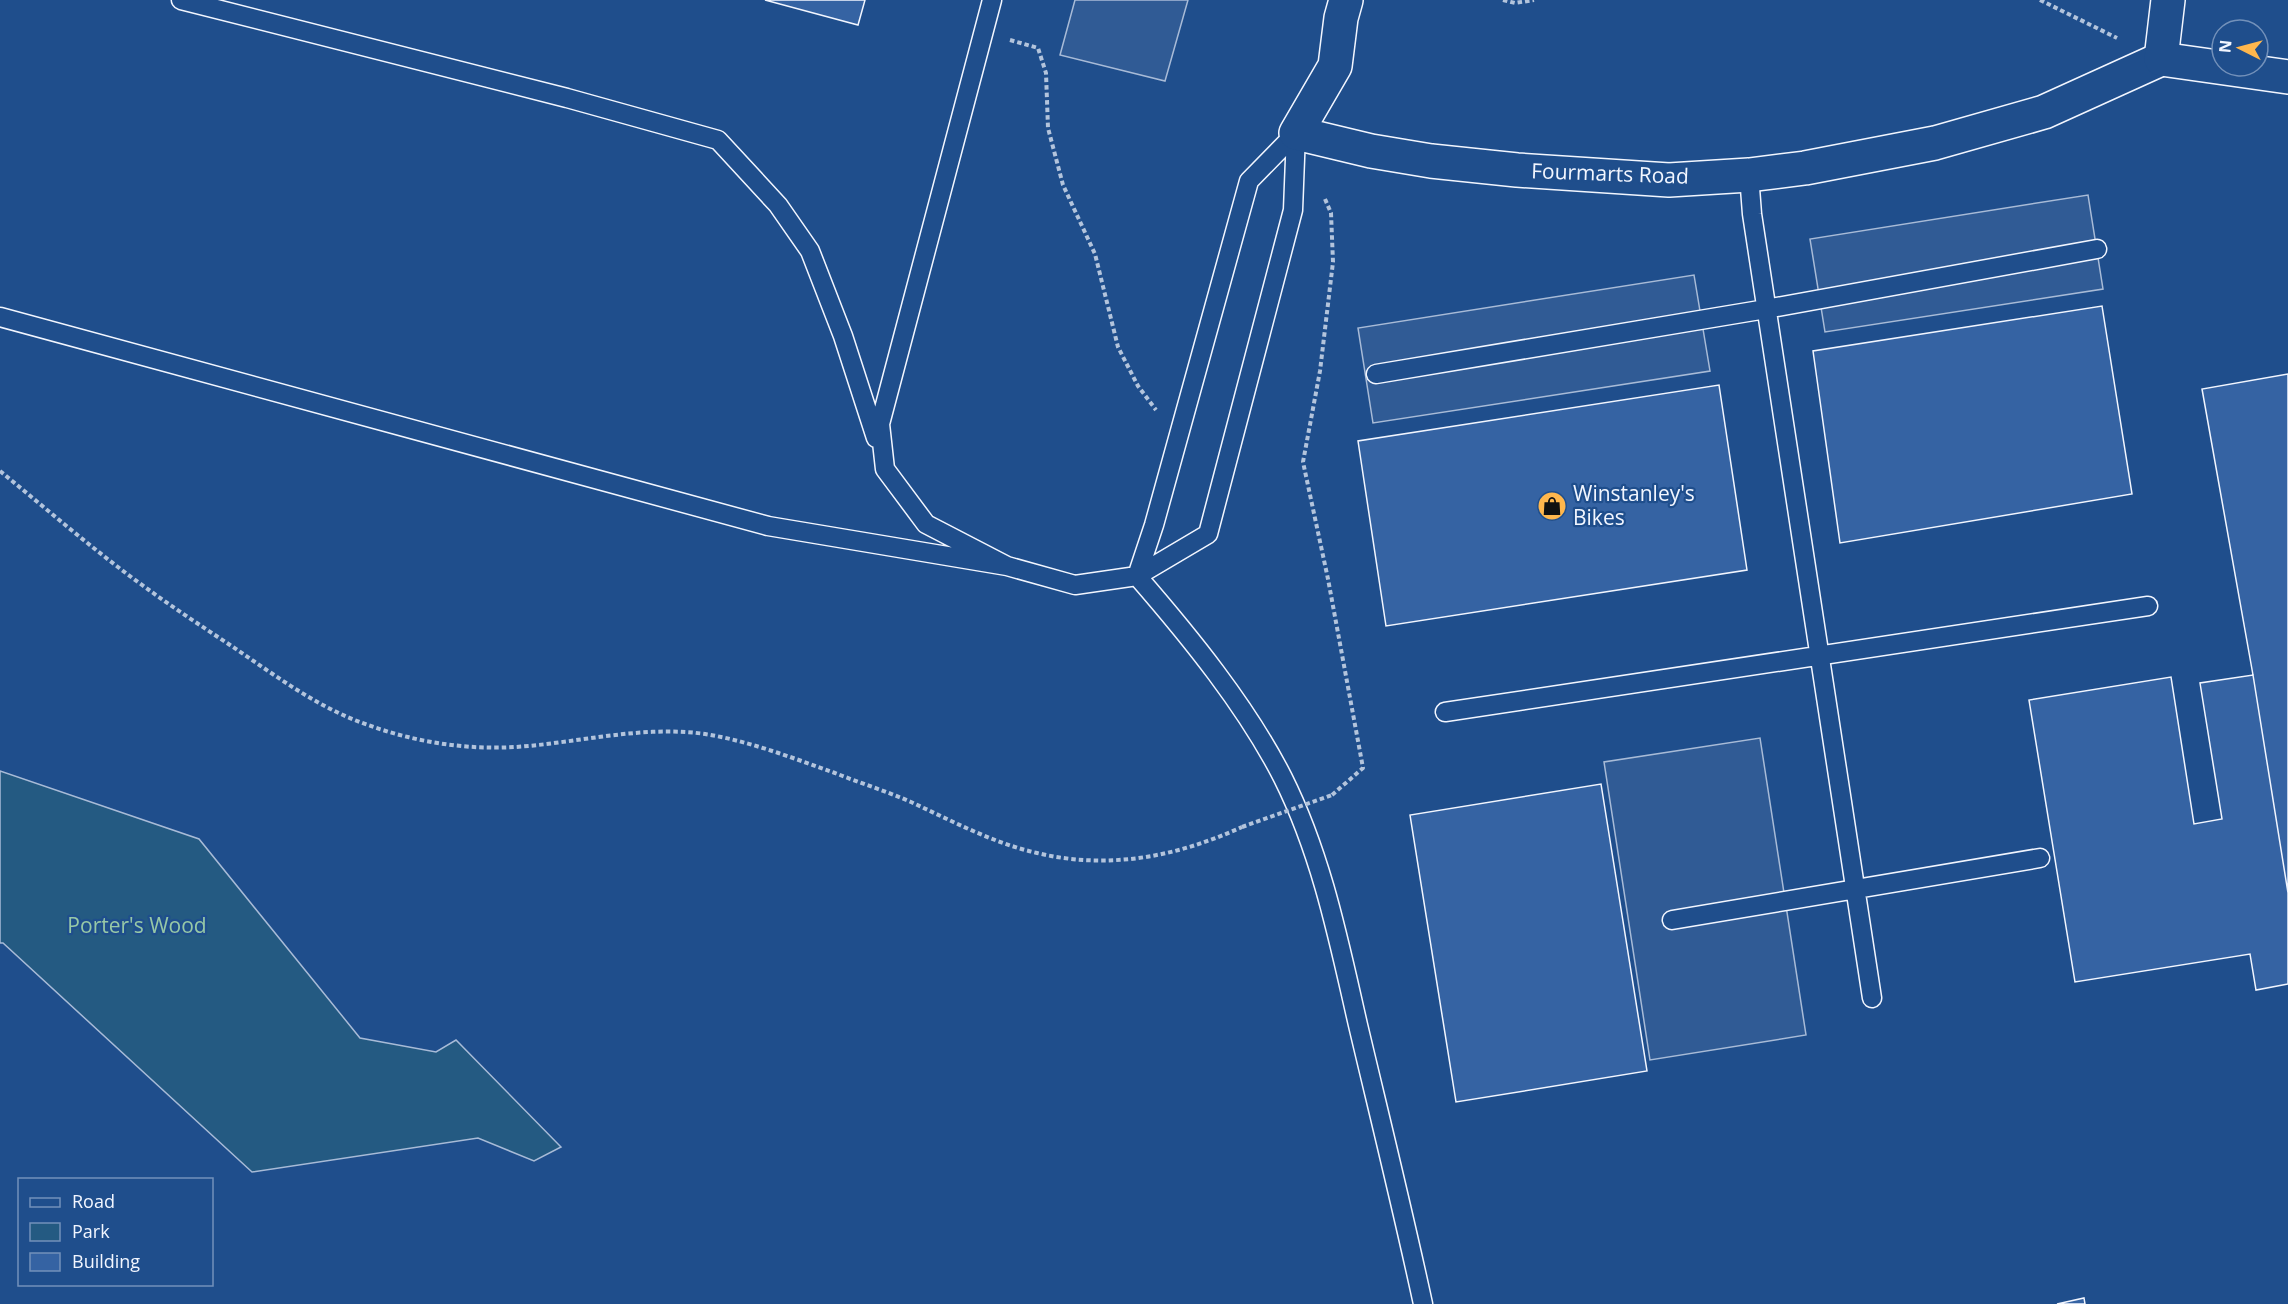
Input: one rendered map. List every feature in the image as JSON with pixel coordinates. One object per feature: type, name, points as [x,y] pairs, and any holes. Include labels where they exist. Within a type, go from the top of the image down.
[{"type":"street","points":[[1296,133],[1335,66],[1341,18],[1346,0]]},
{"type":"street","points":[[2168,0],[2161,59],[2288,77]]},
{"type":"street","name":"Fourmarts Road","points":[[1296,133],[1371,151],[1517,170],[1669,180],[1749,175],[1805,168],[1935,143],[2044,112],[2161,59]]},
{"type":"lane","points":[[181,0],[567,98],[718,140],[778,205],[810,251],[843,336],[885,469],[926,524],[1007,566]]},
{"type":"lane","points":[[885,469],[880,424],[992,0]]},
{"type":"lane","points":[[1137,576],[1154,525],[1249,181],[1296,133]]},
{"type":"lane","points":[[0,317],[768,526],[1007,566],[1075,585],[1137,576],[1208,534],[1293,210],[1296,133]]},
{"type":"lane","points":[[1749,175],[1752,214],[1766,309],[1872,998]]},
{"type":"lane","points":[[1376,374],[1766,309],[2097,249]]},
{"type":"lane","points":[[1137,576],[1180,626],[1240,708],[1282,777],[1306,829],[1334,922],[1423,1304]]},
{"type":"lane","points":[[1446,712],[2148,606]]},
{"type":"lane","points":[[1672,920],[2040,858]]},
{"type":"path","points":[[1503,0],[1515,3],[1534,0]]},
{"type":"path","points":[[2040,0],[2161,59]]},
{"type":"path","points":[[983,33],[1038,48],[1046,73],[1048,128],[1060,174],[1095,254],[1118,347],[1138,386],[1156,411],[1181,428]]},
{"type":"path","points":[[0,471],[147,589],[296,689],[330,710],[367,725],[405,737],[442,744],[488,747],[516,747],[650,732],[680,731],[709,735],[755,746],[825,770],[900,798],[998,841],[1036,853],[1075,860],[1110,861],[1178,852],[1332,795],[1363,768],[1328,579],[1303,462],[1320,371],[1334,262],[1331,213],[1322,193]]},
{"type":"green space","name":"Porter's Wood","points":[[0,771],[199,839],[360,1038],[436,1052],[456,1040],[561,1147],[534,1161],[478,1138],[252,1172],[3,943],[0,943]]},
{"type":"shaded area","points":[[1075,0],[1188,0],[1165,81],[1060,55]]},
{"type":"shaded area","points":[[2088,195],[2103,289],[1825,332],[1810,239]]},
{"type":"shaded area","points":[[1694,275],[1710,371],[1373,423],[1358,328]]},
{"type":"shaded area","points":[[1760,738],[1806,1035],[1650,1060],[1604,762]]},
{"type":"building","points":[[765,0],[865,0],[858,25]]},
{"type":"building","points":[[2102,306],[2132,494],[1840,543],[1813,351]]},
{"type":"building","points":[[2288,374],[2288,893],[2253,675],[2202,389]]},
{"type":"building","name":"Winstanley's Bikes","points":[[1719,385],[1747,570],[1386,626],[1358,441]]},
{"type":"building","points":[[2253,675],[2288,893],[2288,984],[2256,990],[2250,954],[2075,982],[2029,700],[2171,677],[2194,824],[2222,819],[2200,683]]},
{"type":"building","points":[[1601,784],[1647,1071],[1456,1102],[1410,815]]},
{"type":"building","points":[[2084,1298],[2085,1304],[2057,1304]]},
{"type":"place","name":"Winstanley's Bikes","points":[[1552,506]]}]
